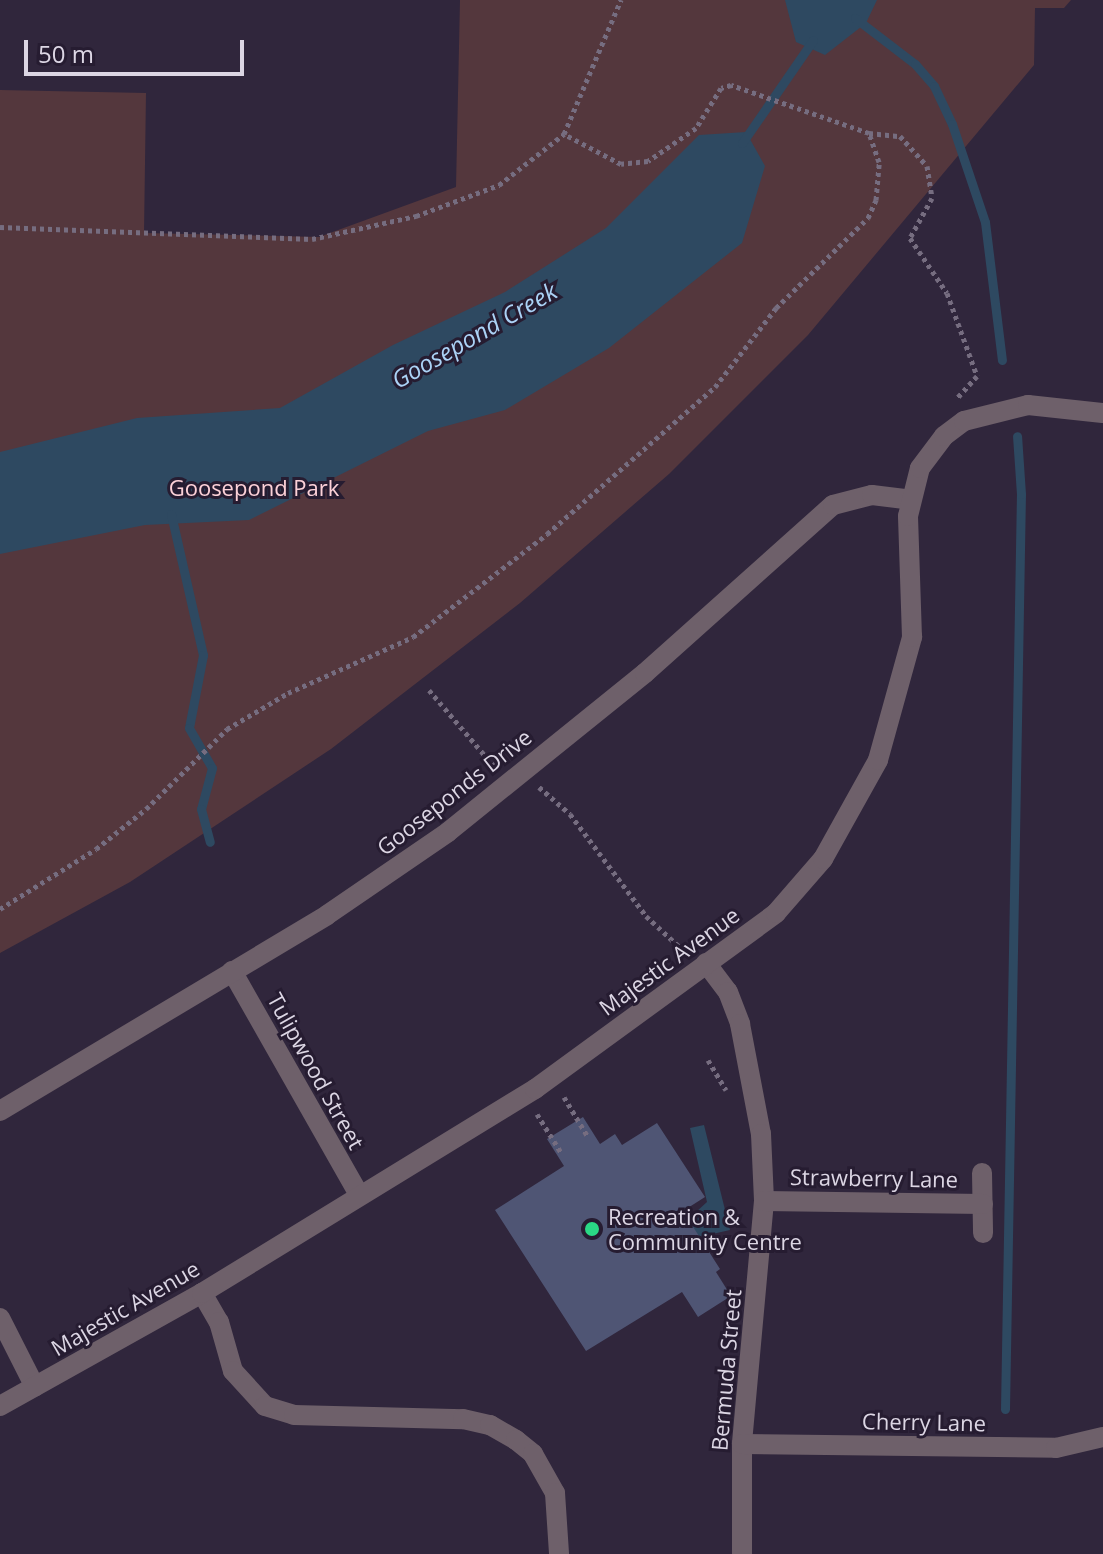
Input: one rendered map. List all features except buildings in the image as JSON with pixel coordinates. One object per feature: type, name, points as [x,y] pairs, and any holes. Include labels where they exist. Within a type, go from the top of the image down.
[{"type":"street","name":"Majestic Avenue","points":[[0,1406],[202,1293],[358,1193],[535,1089],[776,913],[823,859],[878,760],[912,637],[911,500],[920,468],[944,436],[964,421],[1028,405],[1103,413]]},
{"type":"street","name":"Gooseponds Drive","points":[[0,1111],[327,915],[448,832],[645,673],[833,505],[872,495],[911,500]]},
{"type":"street","name":"Bermuda Street","points":[[706,963],[728,992],[740,1024],[761,1134],[764,1201],[742,1444],[742,1554]]},
{"type":"street","name":"Tulipwood Street","points":[[232,971],[358,1193]]},
{"type":"street","points":[[982,1173],[983,1233]]},
{"type":"street","name":"Strawberry Lane","points":[[764,1201],[983,1204]]},
{"type":"street","points":[[202,1293],[219,1322],[233,1371],[265,1406],[294,1415],[463,1419],[490,1425],[516,1440],[533,1454],[555,1493],[559,1554]]},
{"type":"street","points":[[0,1318],[35,1387]]},
{"type":"street","name":"Cherry Lane","points":[[742,1444],[1056,1448],[1103,1437]]},
{"type":"path","points":[[0,227],[263,240],[359,232],[499,185],[564,134],[621,0]]},
{"type":"path","points":[[564,134],[621,164],[648,161],[696,128],[721,88],[731,85],[869,133],[900,136],[927,166],[932,198],[910,238],[947,293],[977,376],[958,393],[958,406]]},
{"type":"path","points":[[0,909],[96,849],[208,746],[256,709],[413,637],[683,419],[776,308],[868,218],[879,181],[869,133]]},
{"type":"path","points":[[429,690],[503,773]]},
{"type":"path","points":[[528,780],[570,814],[646,916],[688,956],[706,963]]},
{"type":"path","points":[[561,1093],[588,1137]]},
{"type":"path","points":[[534,1110],[562,1154]]},
{"type":"green space","name":"Goosepond Park","points":[[460,0],[1071,0],[1064,8],[1035,8],[1034,65],[808,335],[669,474],[520,603],[331,749],[130,882],[0,953],[0,90],[146,93],[144,233],[319,237],[456,187]]},
{"type":"water","points":[[785,0],[877,0],[866,23],[825,55],[796,42]]},
{"type":"water","points":[[746,132],[765,166],[742,243],[609,348],[505,410],[428,431],[249,520],[145,525],[0,554],[0,452],[137,418],[280,408],[393,345],[505,292],[606,228],[699,135]]},
{"type":"water","points":[[704,1125],[730,1230],[699,1237],[684,1223],[707,1202],[690,1128]]},
{"type":"waterway","points":[[855,18],[915,64],[934,86],[952,124],[985,222],[1002,360]]},
{"type":"waterway","name":"Goosepond Creek","points":[[742,143],[813,40]]},
{"type":"waterway","points":[[1005,1409],[1021,494],[1017,436]]},
{"type":"waterway","points":[[171,514],[203,655],[189,728],[212,768],[201,809],[210,842]]},
{"type":"place","name":"Recreation & Community Centre","points":[[592,1229]]}]
